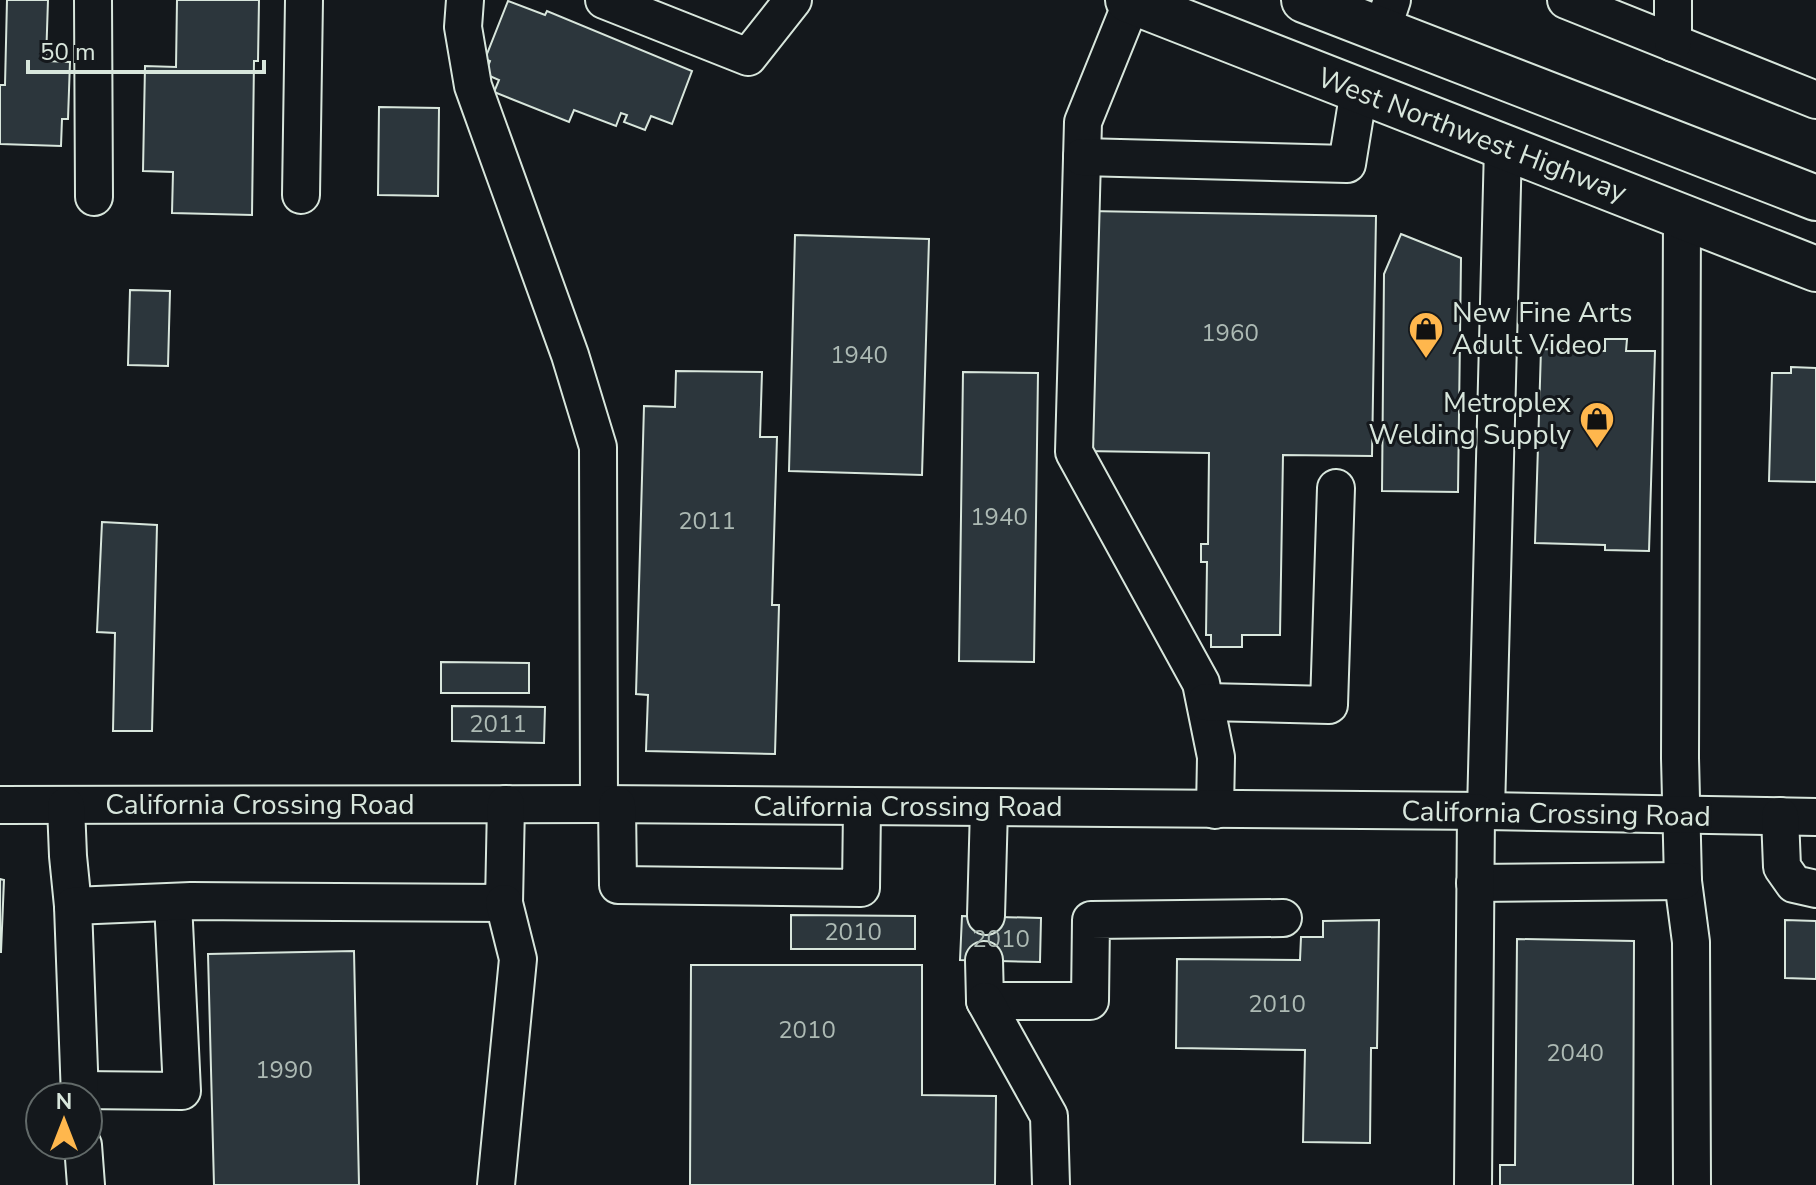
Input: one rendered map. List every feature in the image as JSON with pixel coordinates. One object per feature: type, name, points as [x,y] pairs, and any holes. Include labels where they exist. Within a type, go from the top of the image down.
[{"type":"main road","points":[[1304,0],[1387,15],[1816,198]]},
{"type":"main road","name":"West Northwest Highway","points":[[1130,1],[1816,269]]},
{"type":"main road","points":[[1359,90],[1387,15]]},
{"type":"street","points":[[93,0],[94,197]]},
{"type":"street","points":[[301,195],[304,0]]},
{"type":"street","points":[[465,0],[463,27],[473,86],[570,355],[598,447],[608,804],[618,885],[861,888],[862,808]]},
{"type":"street","points":[[625,4],[684,15],[748,57],[793,0]]},
{"type":"street","points":[[1566,0],[1816,100]]},
{"type":"street","points":[[1673,0],[1673,43]]},
{"type":"street","points":[[1130,1],[1083,122],[1074,452],[1201,683],[1216,757],[1215,810]]},
{"type":"street","points":[[1082,157],[1347,164],[1359,90]]},
{"type":"street","points":[[1473,1185],[1475,883],[1481,811],[1503,147]]},
{"type":"street","points":[[1682,217],[1680,816],[1683,881],[1691,942],[1692,1185]]},
{"type":"street","points":[[1206,702],[1329,705],[1336,488]]},
{"type":"street","points":[[496,1185],[518,959],[504,903],[506,804]]},
{"type":"street","name":"California Crossing Road","points":[[0,805],[608,804],[1816,817]]},
{"type":"street","points":[[66,806],[80,1081]]},
{"type":"street","points":[[986,916],[989,808]]},
{"type":"street","points":[[1780,816],[1782,867],[1794,884],[1816,889]]},
{"type":"street","points":[[1475,883],[1683,881]]},
{"type":"street","points":[[73,906],[173,902],[504,903]]},
{"type":"street","points":[[104,1093],[182,1091],[173,902]]},
{"type":"street","points":[[985,1001],[1090,1001],[1091,920],[1283,918]]},
{"type":"street","points":[[984,960],[985,1001],[1049,1116],[1051,1185]]},
{"type":"street","points":[[84,1161],[86,1185]]},
{"type":"building","points":[[7,0],[48,0],[46,61],[70,62],[68,119],[62,119],[61,146],[0,144],[0,85],[5,85]]},
{"type":"building","points":[[177,0],[259,0],[258,61],[254,61],[252,215],[172,213],[173,172],[143,171],[145,66],[176,67]]},
{"type":"building","points":[[508,1],[545,15],[547,11],[692,71],[672,124],[651,116],[645,130],[624,122],[627,115],[621,113],[616,126],[574,110],[569,122],[494,92],[499,80],[485,74],[490,61],[485,59]]},
{"type":"building","points":[[379,107],[439,108],[438,196],[378,195]]},
{"type":"building","points":[[1088,211],[1376,216],[1372,456],[1283,455],[1280,635],[1242,635],[1242,647],[1211,647],[1211,635],[1206,635],[1207,562],[1201,562],[1201,544],[1208,544],[1209,453],[1084,451]]},
{"type":"building","points":[[1401,234],[1461,258],[1458,492],[1382,491],[1384,274]]},
{"type":"building","points":[[795,235],[929,239],[922,475],[789,471]]},
{"type":"building","points":[[130,290],[170,291],[168,366],[128,365]]},
{"type":"building","points":[[1605,339],[1627,339],[1626,351],[1655,351],[1649,551],[1605,550],[1605,545],[1535,543],[1541,349],[1605,351]]},
{"type":"building","points":[[1791,367],[1816,368],[1816,482],[1769,481],[1772,373],[1791,373]]},
{"type":"building","points":[[676,371],[762,372],[760,437],[777,437],[772,605],[779,605],[775,754],[646,751],[648,695],[636,694],[644,406],[675,407]]},
{"type":"building","points":[[963,372],[1038,373],[1034,662],[959,661]]},
{"type":"building","points":[[102,522],[157,525],[152,731],[113,731],[115,633],[97,632]]},
{"type":"building","points":[[441,662],[529,663],[529,693],[441,693]]},
{"type":"building","points":[[452,706],[545,707],[544,743],[452,741]]},
{"type":"building","points":[[0,879],[4,880],[1,952],[0,952]]},
{"type":"building","points":[[791,915],[915,916],[915,949],[791,949]]},
{"type":"building","points":[[962,916],[1041,918],[1040,962],[960,960]]},
{"type":"building","points":[[1379,920],[1377,1048],[1371,1048],[1370,1143],[1303,1142],[1305,1050],[1176,1048],[1177,959],[1300,960],[1301,937],[1323,937],[1323,921]]},
{"type":"building","points":[[1785,920],[1816,921],[1816,979],[1785,978]]},
{"type":"building","points":[[1517,939],[1634,941],[1633,1185],[1500,1185],[1500,1165],[1515,1165]]},
{"type":"building","points":[[354,951],[359,1185],[214,1185],[208,954]]},
{"type":"building","points":[[691,965],[922,965],[922,1095],[996,1096],[995,1185],[690,1185]]},
{"type":"place","name":"New Fine Arts Adult Video","points":[[1426,360]]},
{"type":"place","name":"Metroplex Welding Supply","points":[[1597,450]]}]
